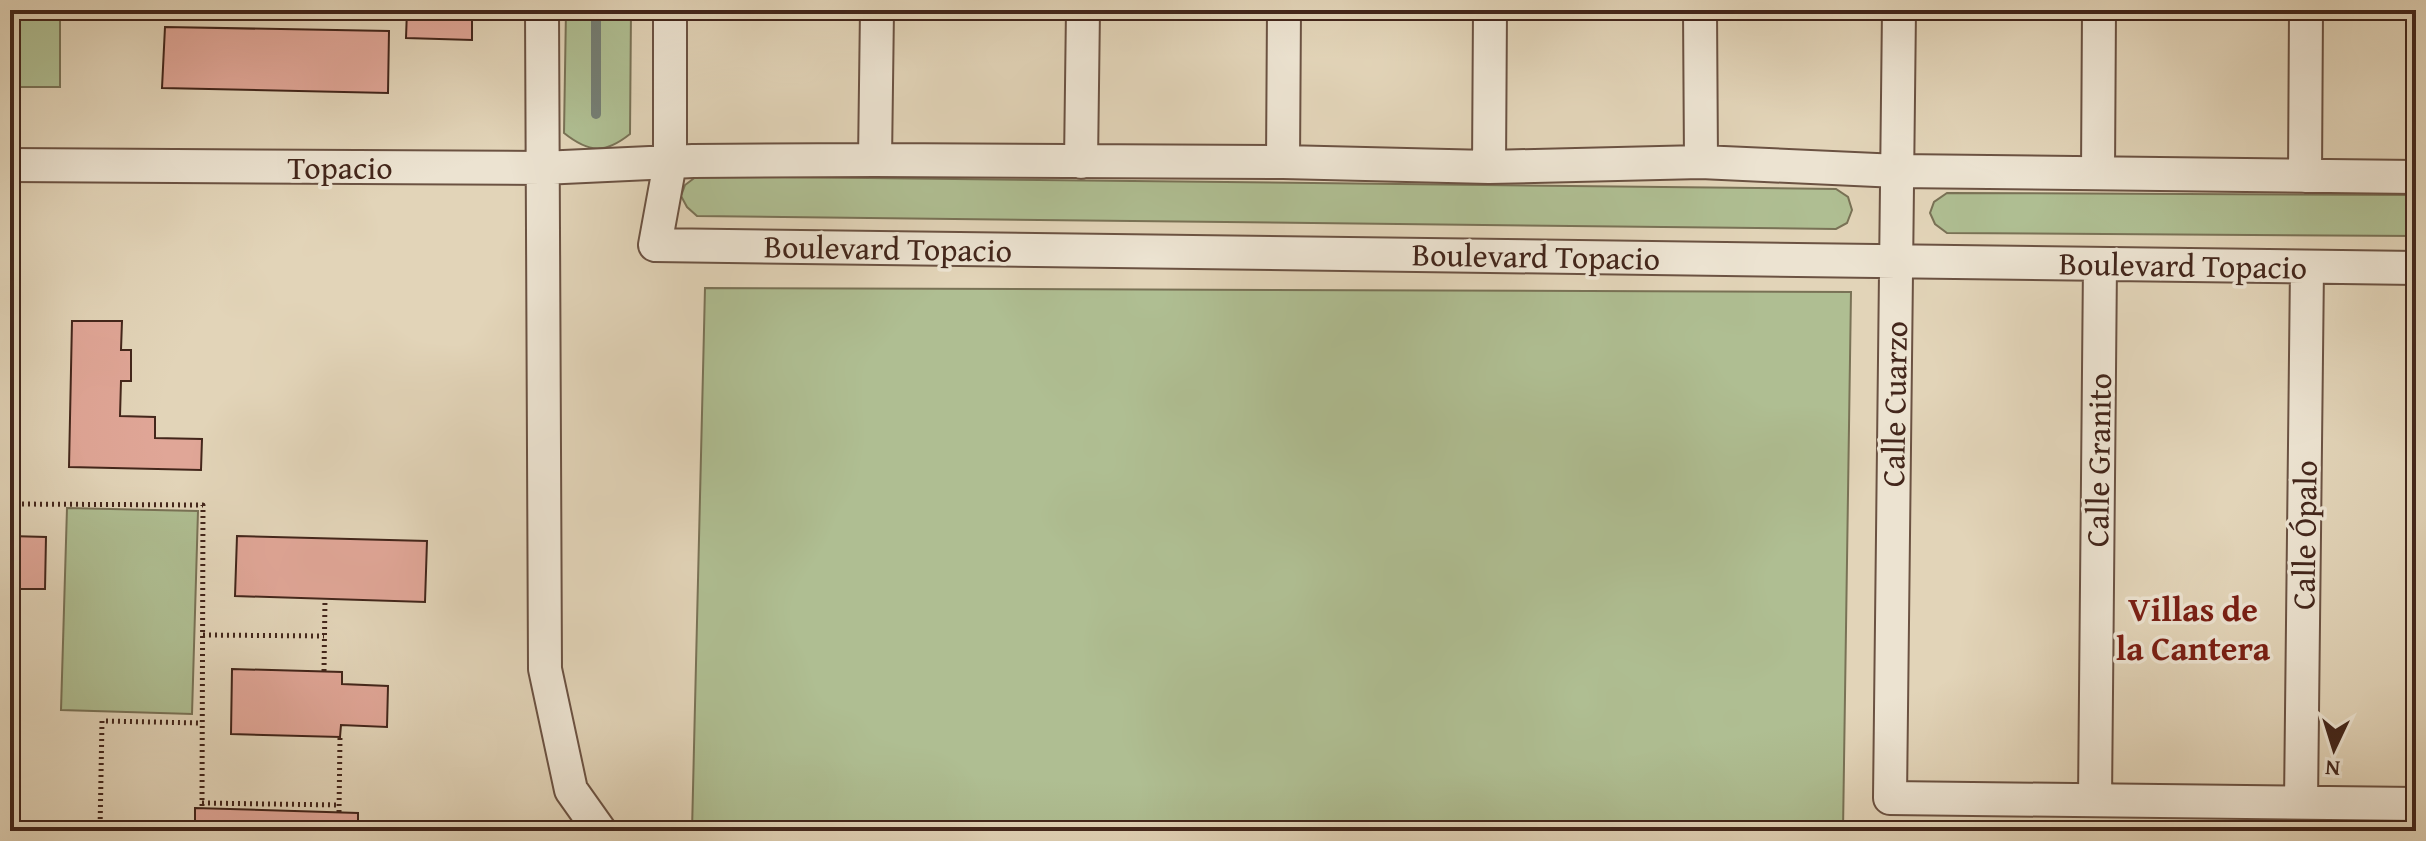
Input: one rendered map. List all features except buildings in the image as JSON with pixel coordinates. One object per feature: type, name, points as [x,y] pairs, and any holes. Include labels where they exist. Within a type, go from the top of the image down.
[{"type":"street","points":[[542,10],[545,669],[571,790],[600,831]]},
{"type":"street","points":[[670,10],[670,163],[875,160],[1283,162],[1489,167],[1701,162],[1898,171],[2416,177]]},
{"type":"street","points":[[875,160],[877,10]]},
{"type":"street","points":[[1081,162],[1083,10]]},
{"type":"street","points":[[1283,162],[1284,10]]},
{"type":"street","points":[[1489,167],[1490,10]]},
{"type":"street","points":[[1700,10],[1701,162]]},
{"type":"street","name":"Calle Cuarzo","points":[[1899,10],[1890,798],[2095,800]]},
{"type":"street","points":[[2098,172],[2099,10]]},
{"type":"street","points":[[2305,176],[2306,10]]},
{"type":"street","name":"Topacio","points":[[10,165],[542,168],[670,163]]},
{"type":"street","name":"Boulevard Topacio","points":[[670,163],[655,245],[2416,268]]},
{"type":"street","name":"Calle Granito","points":[[2095,800],[2100,264]]},
{"type":"street","name":"Calle Ópalo","points":[[2301,802],[2307,267]]},
{"type":"street","points":[[2095,800],[2416,804]]},
{"type":"path","points":[[10,504],[203,505],[202,806],[339,808],[340,737]]},
{"type":"path","points":[[324,671],[325,599]]},
{"type":"path","points":[[203,635],[324,636]]},
{"type":"path","points":[[100,831],[102,721],[202,723]]},
{"type":"green space","points":[[10,10],[60,10],[60,87],[10,87]]},
{"type":"green space","points":[[566,10],[631,10],[630,134],[605,148],[589,147],[564,133]]},
{"type":"green space","points":[[697,176],[1836,189],[1848,197],[1852,210],[1847,223],[1836,229],[697,216],[681,196],[685,185]]},
{"type":"green space","points":[[1947,193],[2416,195],[2416,236],[1947,233],[1935,224],[1930,213],[1934,202]]},
{"type":"green space","points":[[705,288],[1851,292],[1843,831],[692,831]]},
{"type":"green space","points":[[67,508],[198,511],[192,714],[61,710]]},
{"type":"waterway","points":[[596,10],[596,114]]},
{"type":"district","name":"Villas de la Cantera","points":[[2193,628]]}]
